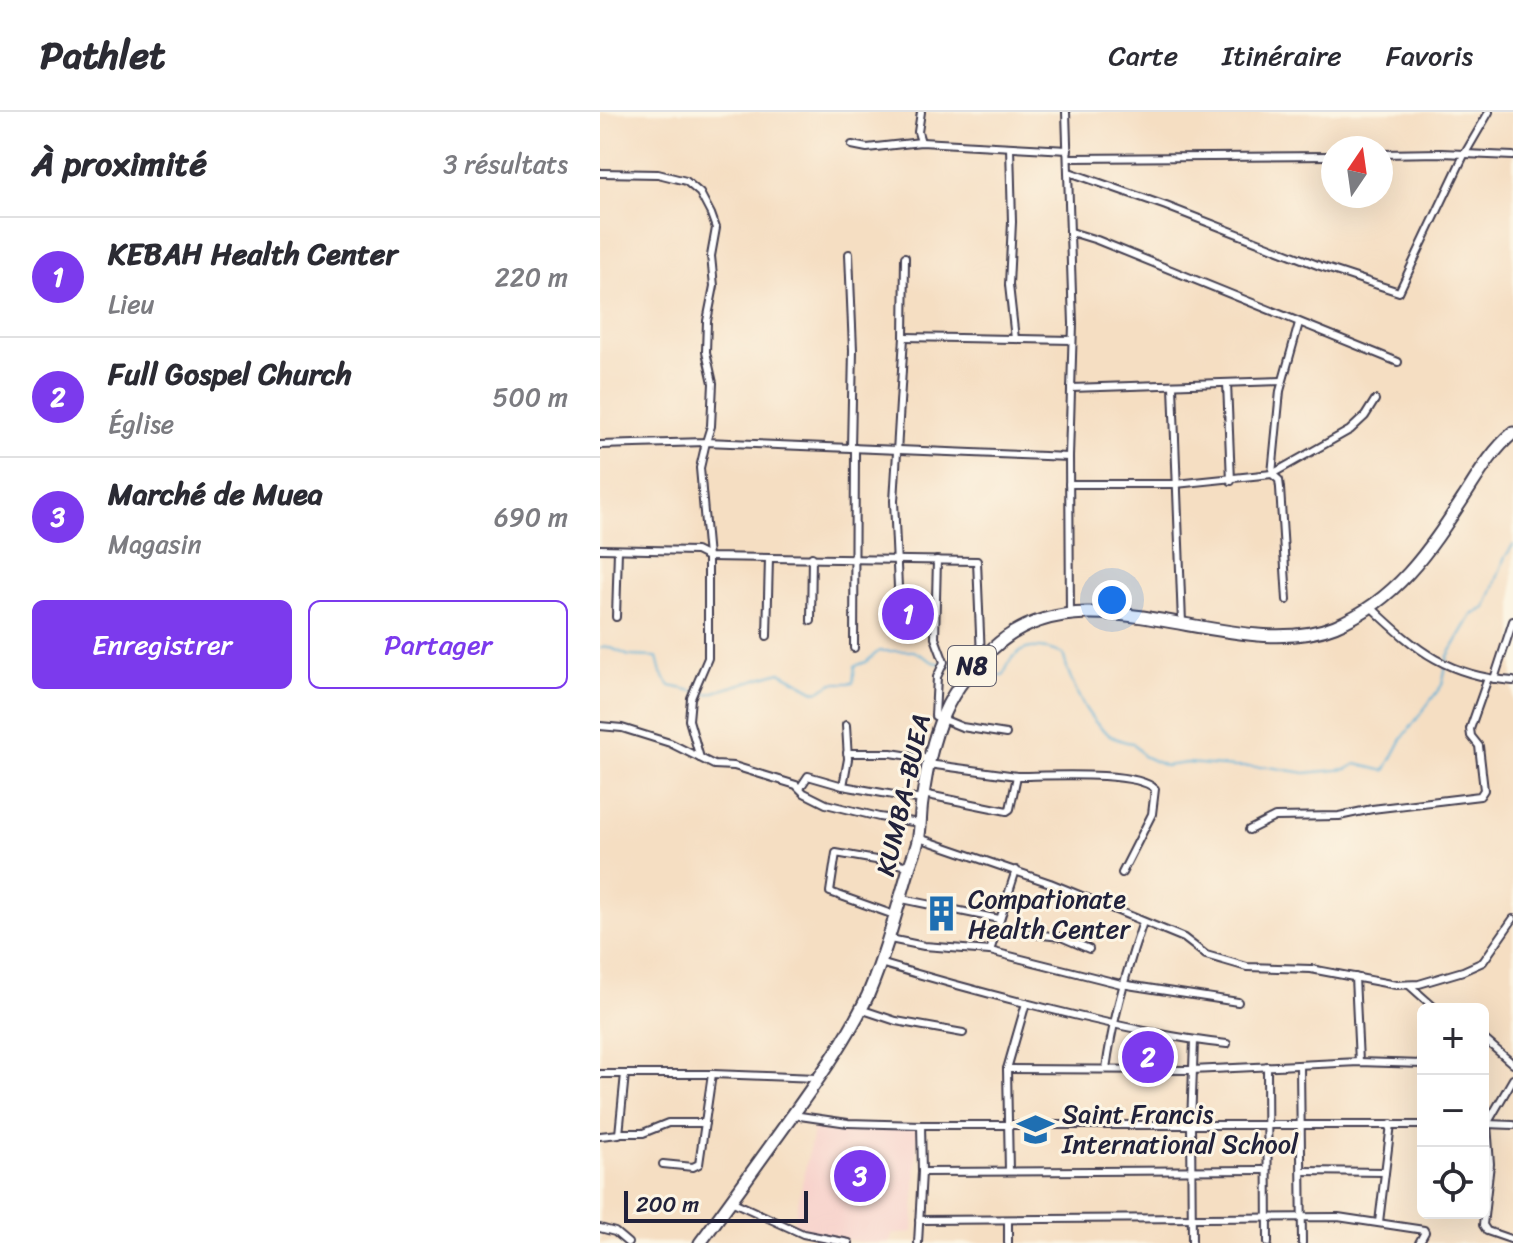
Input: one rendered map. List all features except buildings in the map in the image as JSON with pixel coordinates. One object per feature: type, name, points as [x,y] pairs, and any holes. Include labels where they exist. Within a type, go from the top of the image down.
[{"type":"highway","name":"KUMBA-BUEA","points":[[700,1243],[819,1079],[860,1009],[890,939],[919,838],[929,762],[940,720],[963,677],[981,658],[1029,625],[1070,615],[1131,616],[1252,633],[1315,633],[1335,626],[1372,608],[1405,580],[1489,459],[1513,433]]},
{"type":"street","points":[[921,112],[918,132],[921,142]]},
{"type":"street","points":[[1066,112],[1072,340],[1070,615]]},
{"type":"street","points":[[1069,172],[1320,266],[1399,292],[1464,155],[1489,112]]},
{"type":"street","points":[[852,145],[867,148],[921,142],[1068,154],[1321,156]]},
{"type":"street","points":[[1010,147],[1012,222],[1009,285],[1015,339]]},
{"type":"street","points":[[1393,154],[1513,156]]},
{"type":"street","points":[[600,173],[658,174],[686,181],[700,193],[716,228],[711,261],[714,291],[707,321],[706,352],[713,383],[711,426],[700,468],[708,557],[708,658],[694,687],[690,707],[690,725],[700,758]]},
{"type":"street","points":[[1071,232],[1398,362]]},
{"type":"street","points":[[849,254],[853,350],[854,648]]},
{"type":"street","points":[[893,623],[898,587],[894,501],[904,337],[905,257]]},
{"type":"street","points":[[1272,474],[1282,381],[1299,323]]},
{"type":"street","points":[[904,337],[1072,340]]},
{"type":"street","points":[[1071,388],[1282,381]]},
{"type":"street","points":[[1227,383],[1231,481]]},
{"type":"street","points":[[1173,386],[1182,623]]},
{"type":"street","points":[[1069,484],[1176,484],[1231,481],[1272,474],[1350,430],[1365,416],[1375,400]]},
{"type":"street","points":[[600,445],[706,442],[1069,457]]},
{"type":"street","points":[[1272,474],[1279,480],[1287,600]]},
{"type":"street","points":[[600,549],[696,551],[708,557],[896,558],[979,562],[981,658]]},
{"type":"street","points":[[616,617],[618,550]]},
{"type":"street","points":[[811,621],[812,557]]},
{"type":"street","points":[[767,636],[769,558]]},
{"type":"street","points":[[937,560],[935,638],[944,662],[937,677],[935,716],[982,731],[1006,734]]},
{"type":"street","points":[[1372,608],[1426,656],[1491,679],[1513,681]]},
{"type":"street","points":[[1249,830],[1275,817],[1339,816],[1384,807],[1480,796],[1484,790],[1479,746],[1470,729],[1513,621]]},
{"type":"street","points":[[843,786],[846,725]]},
{"type":"street","points":[[600,726],[617,727],[666,741],[714,765],[740,768],[800,788],[826,804],[920,823]]},
{"type":"street","points":[[847,753],[891,753],[1017,776],[1107,776],[1152,785],[1155,789],[1152,814],[1122,873]]},
{"type":"street","points":[[800,788],[808,776],[843,786],[1009,811],[1017,776]]},
{"type":"street","points":[[919,838],[1016,870],[1184,938],[1206,955],[1241,966],[1316,969],[1409,985],[1463,971],[1483,962],[1513,919]]},
{"type":"street","points":[[897,916],[830,892],[836,853],[910,866]]},
{"type":"street","points":[[990,951],[1016,870]]},
{"type":"street","points":[[902,899],[999,919]]},
{"type":"street","points":[[1106,1069],[1121,984],[1143,922]]},
{"type":"street","points":[[996,930],[1061,937],[1089,949]]},
{"type":"street","points":[[890,939],[924,946],[990,951],[1121,984],[1238,1002]]},
{"type":"street","points":[[880,963],[1112,1024],[1194,1041],[1227,1044]]},
{"type":"street","points":[[1355,977],[1359,1062]]},
{"type":"street","points":[[1409,985],[1429,1003]]},
{"type":"street","points":[[1009,1171],[1007,1069],[1026,1003]]},
{"type":"street","points":[[860,1009],[896,1021],[963,1033]]},
{"type":"street","points":[[1192,1243],[1194,1041]]},
{"type":"street","points":[[1489,1043],[1513,1064]]},
{"type":"street","points":[[1007,1069],[1192,1070],[1359,1062],[1417,1064]]},
{"type":"street","points":[[1300,1065],[1302,1243]]},
{"type":"street","points":[[1267,1066],[1268,1243]]},
{"type":"street","points":[[600,1074],[712,1074],[819,1079]]},
{"type":"street","points":[[619,1133],[625,1074]]},
{"type":"street","points":[[663,1164],[693,1167],[699,1164],[712,1074]]},
{"type":"street","points":[[1489,1118],[1513,1079]]},
{"type":"street","points":[[793,1115],[852,1123],[921,1125],[1417,1125]]},
{"type":"street","points":[[600,1136],[643,1133],[668,1123],[705,1123]]},
{"type":"street","points":[[1379,1222],[1391,1124]]},
{"type":"street","points":[[1489,1124],[1513,1125]]},
{"type":"street","points":[[918,1243],[921,1125]]},
{"type":"street","points":[[1488,1147],[1490,1164],[1483,1225],[1487,1231],[1513,1240]]},
{"type":"street","points":[[922,1172],[1266,1170]]},
{"type":"street","points":[[1302,1171],[1385,1172]]},
{"type":"street","points":[[731,1201],[817,1240],[849,1243]]},
{"type":"street","points":[[919,1220],[1338,1217],[1424,1230],[1419,1243]]},
{"type":"street","points":[[1008,1220],[1008,1243]]},
{"type":"street","points":[[600,1228],[615,1232],[628,1243]]},
{"type":"street","points":[[1496,1243],[1499,1235]]},
{"type":"shaded area","points":[[815,1123],[918,1126],[913,1232],[892,1234],[890,1243],[867,1243],[821,1235],[793,1226]]},
{"type":"waterway","points":[[974,675],[984,671],[1004,675],[1014,657],[1028,649],[1063,654],[1086,710],[1106,733],[1133,743],[1143,756],[1165,766],[1187,763],[1269,767],[1305,773],[1347,769],[1356,764],[1385,771],[1402,739],[1442,685],[1448,656],[1472,615],[1486,608],[1505,557],[1513,545]]},
{"type":"waterway","points":[[600,648],[609,647],[629,656],[657,657],[661,673],[670,686],[708,694],[780,672],[817,692],[833,683],[853,683],[855,666],[866,662],[879,651],[914,651],[933,662],[964,672]]},
{"type":"place","name":"KEBAH Health Center","points":[[908,614]]},
{"type":"place","name":"Compationate Health Center","points":[[942,914]]},
{"type":"place","name":"Full Gospel Church","points":[[1148,1057]]},
{"type":"place","name":"Saint Francis International School","points":[[1036,1129]]},
{"type":"place","name":"Marché de Muea","points":[[860,1176]]}]
